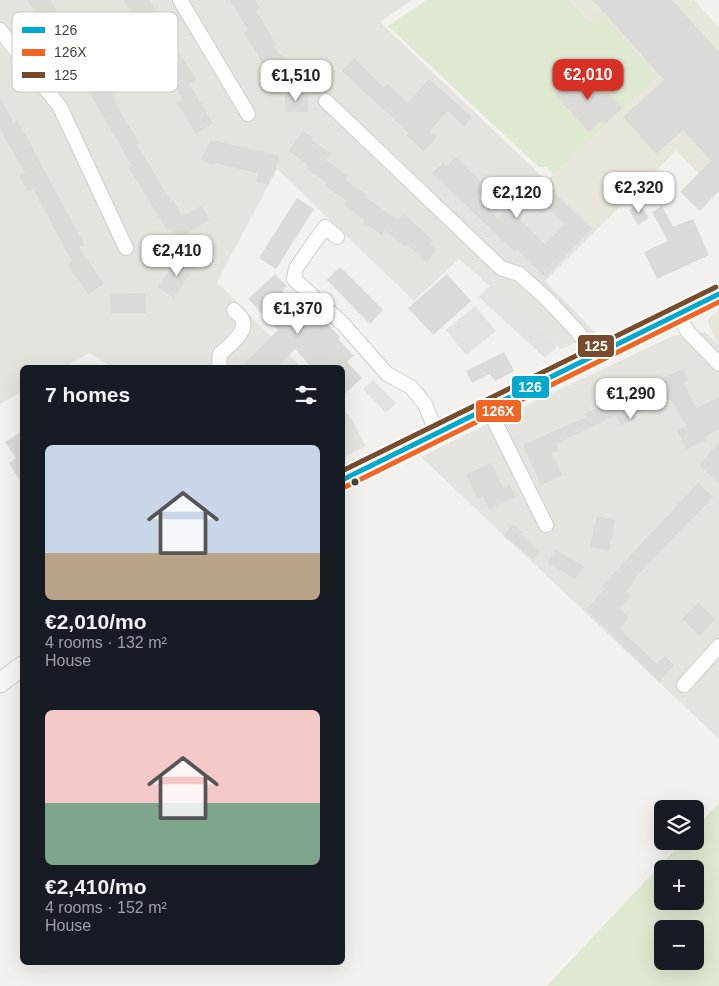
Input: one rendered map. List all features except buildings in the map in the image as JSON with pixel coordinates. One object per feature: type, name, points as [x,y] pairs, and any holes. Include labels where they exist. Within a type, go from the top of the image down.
[{"type":"main road","points":[[345,479],[719,294]]},
{"type":"main road","points":[[0,683],[20,668]]},
{"type":"street","points":[[180,0],[248,114]]},
{"type":"street","points":[[0,30],[12,45]]},
{"type":"street","points":[[48,92],[60,107],[126,248]]},
{"type":"street","points":[[326,101],[501,268],[519,274],[547,299],[577,331],[594,356]]},
{"type":"street","points":[[337,237],[325,227],[296,268],[294,279],[344,325],[387,374],[411,387],[425,404],[436,434]]},
{"type":"street","points":[[219,365],[220,354],[242,332],[244,327],[243,319],[234,310]]},
{"type":"street","points":[[676,315],[695,340],[719,364]]},
{"type":"street","points":[[488,408],[546,525]]},
{"type":"street","points":[[684,685],[719,646]]},
{"type":"shaded area","points":[[0,0],[412,0],[380,22],[597,229],[545,281],[596,333],[561,349],[459,259],[414,301],[277,169],[217,282],[299,365],[109,365],[89,353],[68,365],[20,365],[20,392],[0,404]]},
{"type":"shaded area","points":[[427,0],[694,0],[719,28],[719,193],[676,151],[597,229],[547,181],[553,174],[547,167],[539,167],[388,26]]},
{"type":"shaded area","points":[[490,285],[557,346],[545,358],[479,297]]},
{"type":"shaded area","points":[[475,306],[496,331],[466,355],[446,330]]},
{"type":"shaded area","points":[[719,310],[719,344],[714,338],[708,321],[712,314]]},
{"type":"shaded area","points":[[705,332],[719,345],[719,739],[421,457],[673,336]]},
{"type":"shaded area","points":[[645,352],[654,372],[646,376],[636,356]]},
{"type":"shaded area","points":[[373,380],[396,403],[386,413],[363,389]]},
{"type":"shaded area","points":[[667,404],[678,428],[667,433],[656,409]]},
{"type":"shaded area","points":[[345,412],[352,420],[366,446],[345,457]]},
{"type":"green space","points":[[427,0],[568,0],[590,22],[601,12],[658,76],[553,174],[547,167],[539,167],[388,26]]},
{"type":"green space","points":[[719,803],[719,986],[547,986],[654,872],[654,910],[704,910],[704,860],[665,860],[675,850],[704,850],[704,819]]},
{"type":"transit line","name":"125","points":[[345,470],[716,287]]},
{"type":"transit line","name":"126","points":[[345,479],[719,294]]},
{"type":"transit line","name":"126X","points":[[345,487],[719,302]]}]
